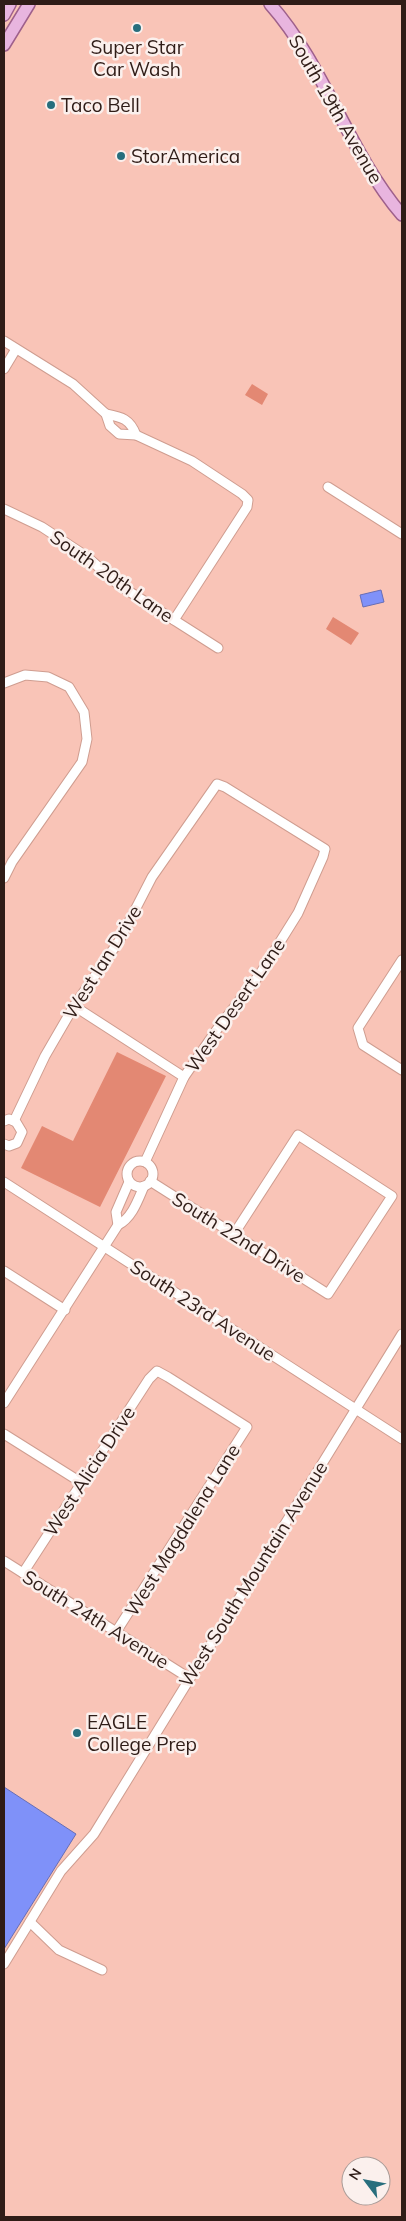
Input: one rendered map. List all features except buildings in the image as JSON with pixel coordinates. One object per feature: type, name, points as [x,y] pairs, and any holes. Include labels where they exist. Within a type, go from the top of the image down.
[{"type":"main road","points":[[4,15],[10,4]]},
{"type":"main road","points":[[4,44],[29,4]]},
{"type":"main road","name":"South 19th Avenue","points":[[270,4],[297,40],[377,182],[402,215]]},
{"type":"street","points":[[4,341],[73,384],[106,414],[110,426],[114,430],[122,435],[136,435],[192,461],[248,500],[247,507],[174,620]]},
{"type":"street","points":[[4,368],[16,349]]},
{"type":"street","points":[[106,414],[122,417],[129,421],[136,435]]},
{"type":"street","points":[[328,487],[402,534]]},
{"type":"street","name":"South 20th Lane","points":[[4,509],[42,527],[86,556],[120,584],[218,648]]},
{"type":"street","points":[[4,683],[25,674],[48,677],[69,687],[84,712],[87,739],[82,762],[12,862],[4,878]]},
{"type":"street","name":"West Desert Lane","points":[[145,1162],[184,1077],[218,1028],[260,974],[298,913],[323,858],[325,849],[225,787],[217,784]]},
{"type":"street","name":"West Ian Drive","points":[[14,1121],[45,1056],[74,1006],[119,941],[152,877],[217,784]]},
{"type":"street","points":[[402,960],[358,1028],[362,1045],[402,1070]]},
{"type":"street","points":[[74,1006],[184,1077]]},
{"type":"street","points":[[4,1121],[14,1121],[21,1128],[21,1136],[13,1145],[4,1144]]},
{"type":"street","name":"South 22nd Drive","points":[[147,1184],[234,1234],[328,1294],[392,1196],[298,1135],[234,1234]]},
{"type":"street","points":[[4,1403],[118,1225],[125,1222],[134,1207],[147,1184],[152,1170],[145,1162],[136,1161],[129,1166],[127,1174],[129,1182],[115,1218],[118,1225]]},
{"type":"street","name":"South 23rd Avenue","points":[[4,1182],[402,1439]]},
{"type":"street","points":[[129,1182],[136,1186],[147,1184]]},
{"type":"street","points":[[121,1199],[134,1207]]},
{"type":"street","points":[[4,1271],[65,1310]]},
{"type":"street","name":"West South Mountain Avenue","points":[[4,1964],[60,1871],[94,1834],[402,1334]]},
{"type":"street","name":"West Alicia Drive","points":[[23,1573],[148,1379],[157,1371],[247,1427]]},
{"type":"street","name":"West Magdalena Lane","points":[[116,1632],[247,1427]]},
{"type":"street","points":[[4,1434],[82,1483]]},
{"type":"street","name":"South 24th Avenue","points":[[4,1561],[189,1678]]},
{"type":"street","points":[[30,1922],[59,1950],[102,1970]]},
{"type":"shaded area","points":[[252,384],[268,394],[262,405],[245,395]]},
{"type":"shaded area","points":[[333,617],[359,633],[351,645],[326,629]]},
{"type":"shaded area","points":[[117,1052],[166,1076],[100,1207],[21,1168],[42,1126],[73,1141]]},
{"type":"water","points":[[381,590],[384,602],[363,607],[360,595]]},
{"type":"water","points":[[4,1787],[76,1834],[4,1949]]},
{"type":"place","name":"Super Star Car Wash","points":[[137,28]]},
{"type":"place","name":"Taco Bell","points":[[51,105]]},
{"type":"place","name":"StorAmerica","points":[[121,156]]},
{"type":"place","name":"EAGLE College Prep","points":[[77,1733]]}]
